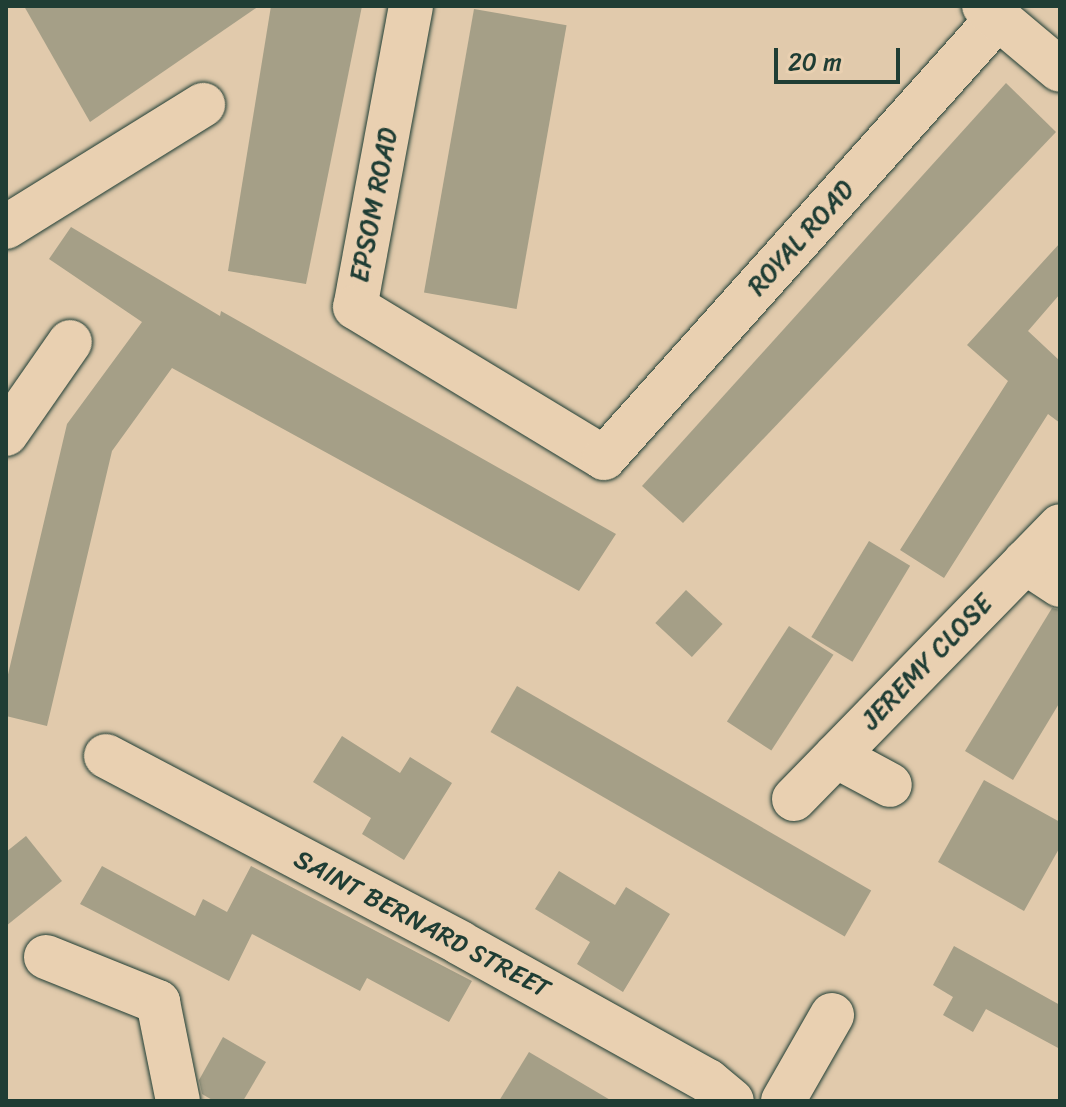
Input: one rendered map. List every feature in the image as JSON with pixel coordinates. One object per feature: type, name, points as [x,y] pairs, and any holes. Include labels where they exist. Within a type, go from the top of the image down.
[{"type":"street","name":"EPSOM ROAD","points":[[411,6],[355,307],[604,458]]},
{"type":"street","name":"ROYAL ROAD","points":[[604,458],[991,12]]},
{"type":"street","points":[[991,12],[1060,70]]},
{"type":"street","points":[[6,227],[203,105]]},
{"type":"street","points":[[6,434],[70,342]]},
{"type":"street","name":"JEREMY CLOSE","points":[[794,799],[836,756],[1043,573],[1060,526]]},
{"type":"street","name":"SAINT BERNARD STREET","points":[[106,756],[502,966],[708,1081],[732,1101]]},
{"type":"street","points":[[836,756],[890,785]]},
{"type":"street","points":[[46,957],[158,1002],[178,1101]]},
{"type":"street","points":[[783,1101],[832,1015]]},
{"type":"building","points":[[24,6],[259,6],[90,122]]},
{"type":"building","points":[[271,6],[362,6],[306,284],[228,271]]},
{"type":"building","points":[[474,9],[567,25],[517,309],[424,293]]},
{"type":"building","points":[[1006,83],[1056,132],[683,523],[642,486]]},
{"type":"building","points":[[71,227],[220,316],[221,311],[616,534],[579,591],[172,368],[112,451],[47,726],[6,716],[6,683],[67,424],[142,322],[49,259]]},
{"type":"building","points":[[1060,243],[1060,294],[1028,331],[1060,361],[1060,423],[1048,414],[944,578],[900,550],[1008,381],[967,345]]},
{"type":"building","points":[[869,541],[910,566],[852,662],[811,637]]},
{"type":"building","points":[[686,590],[723,624],[692,657],[655,623]]},
{"type":"building","points":[[1052,608],[1060,610],[1060,702],[1013,780],[965,751]]},
{"type":"building","points":[[789,626],[833,655],[771,750],[727,722]]},
{"type":"building","points":[[517,686],[871,890],[845,936],[490,732]]},
{"type":"building","points":[[342,736],[400,773],[410,757],[452,783],[404,860],[362,834],[371,818],[313,782]]},
{"type":"building","points":[[984,780],[1060,822],[1060,847],[1024,911],[938,862]]},
{"type":"building","points":[[26,836],[62,881],[6,926],[6,852]]},
{"type":"building","points":[[102,866],[195,916],[203,899],[227,912],[251,866],[472,981],[449,1022],[367,978],[360,991],[252,934],[229,981],[80,904]]},
{"type":"building","points":[[559,871],[615,905],[626,887],[670,914],[623,992],[577,964],[590,942],[535,909]]},
{"type":"building","points":[[954,946],[1060,1005],[1060,1049],[986,1009],[973,1032],[943,1015],[953,997],[933,985]]},
{"type":"building","points":[[223,1037],[266,1062],[243,1101],[214,1101],[202,1094],[199,1080]]},
{"type":"building","points":[[529,1052],[612,1101],[499,1101]]}]
